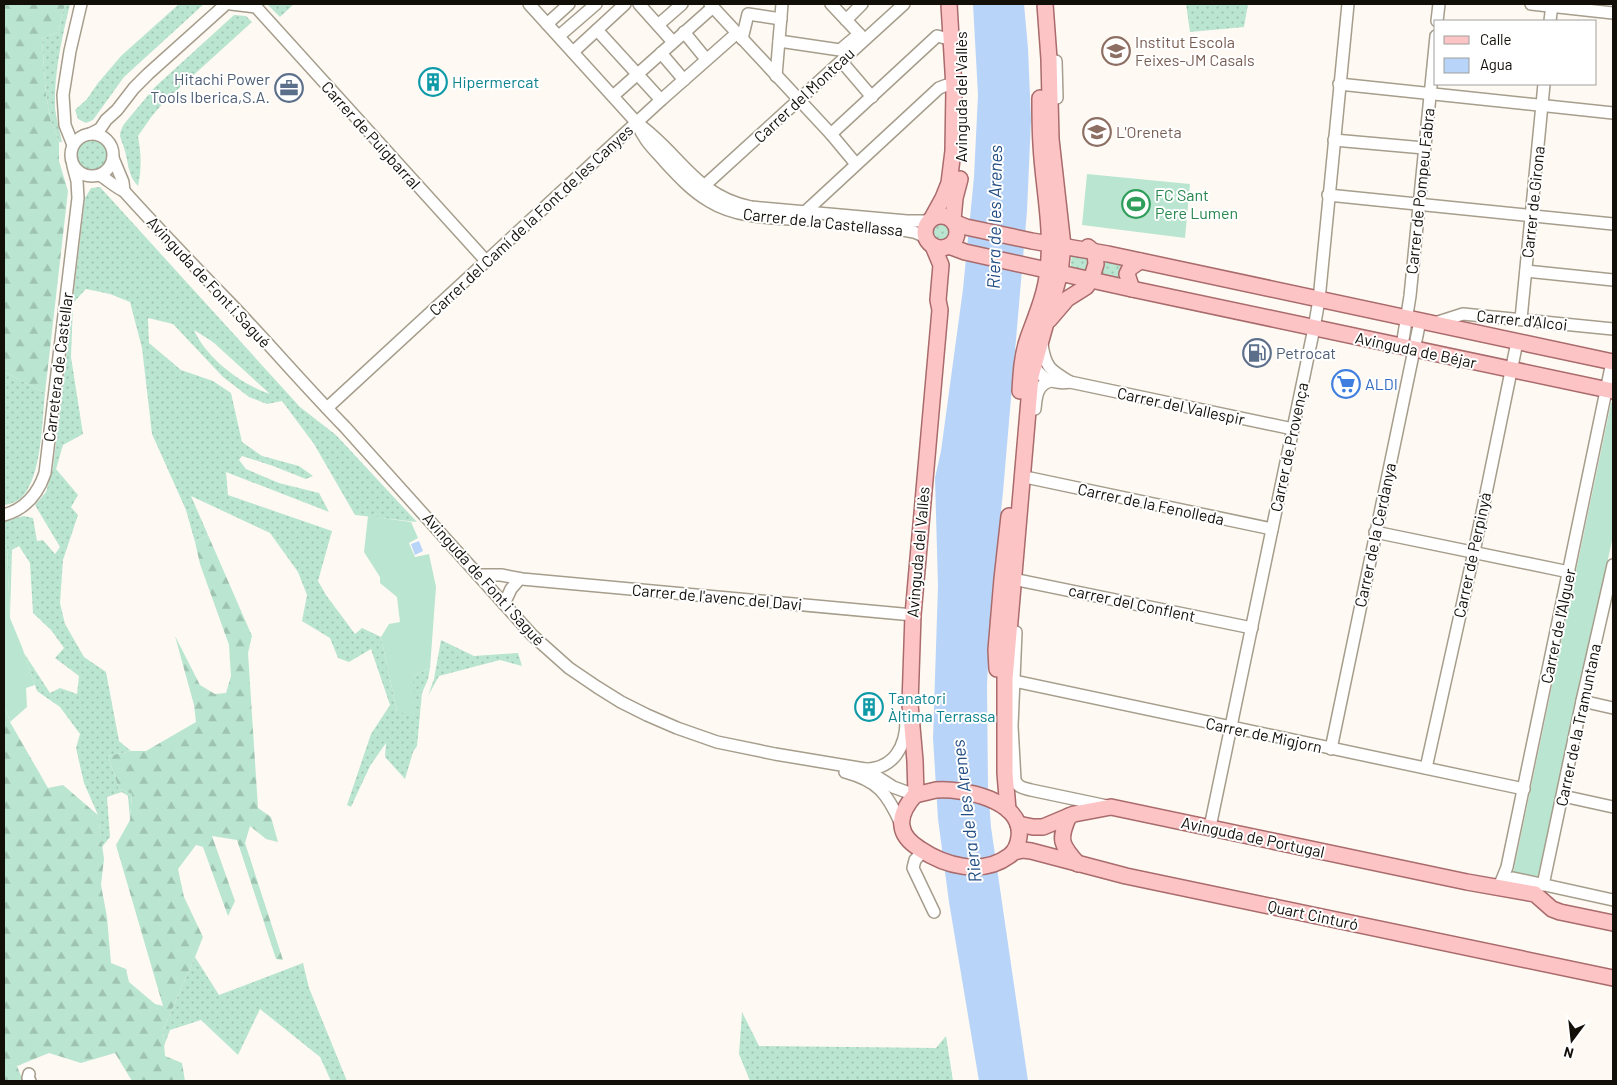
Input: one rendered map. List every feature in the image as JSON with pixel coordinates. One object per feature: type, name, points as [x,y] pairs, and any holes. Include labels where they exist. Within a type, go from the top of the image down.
[{"type":"main road","name":"Avinguda del Vallès","points":[[942,4],[947,85],[946,174],[949,183]]},
{"type":"main road","name":"Avinguda del Vallès","points":[[931,219],[949,183],[953,151],[954,104],[949,4]]},
{"type":"main road","name":"Avinguda del Vallès","points":[[958,223],[954,198],[961,172],[963,134],[962,50],[959,4]]},
{"type":"main road","points":[[1036,4],[1041,143],[1047,207],[1056,245]]},
{"type":"main road","points":[[1040,328],[1054,272],[1060,220],[1052,139],[1045,4]]},
{"type":"main road","points":[[1032,241],[1041,226],[1047,207]]},
{"type":"main road","points":[[947,249],[956,240],[958,223],[941,215],[931,219],[925,228],[947,249],[1026,265],[1088,283]]},
{"type":"main road","points":[[1009,681],[1001,677],[997,672],[998,631],[1022,363],[1028,339],[1067,299],[1088,283],[1096,264],[1096,251],[1070,238],[1060,220]]},
{"type":"main road","name":"Avinguda de Béjar","points":[[958,223],[1032,241],[1096,251],[1613,362]]},
{"type":"main road","name":"Avinguda del Vallès","points":[[940,310],[938,300],[941,265],[947,249]]},
{"type":"main road","name":"Avinguda del Vallès","points":[[918,794],[910,704],[913,615],[940,310],[947,283],[947,249]]},
{"type":"main road","points":[[1132,289],[1127,274],[1130,268],[1140,261]]},
{"type":"main road","points":[[1026,265],[1037,276],[1043,293]]},
{"type":"main road","points":[[1003,806],[1009,681],[1031,376],[1036,363],[1043,293],[1054,272]]},
{"type":"main road","name":"Avinguda de Béjar","points":[[1088,283],[1108,284],[1610,391]]},
{"type":"main road","points":[[956,790],[974,793],[1003,806],[1018,824],[1019,839],[1014,852],[997,863],[980,867],[941,861],[910,841],[901,824],[906,808],[918,794],[956,790]]},
{"type":"main road","points":[[1018,824],[1042,827],[1080,812],[1111,807]]},
{"type":"main road","name":"Avinguda de Portugal","points":[[1111,807],[1498,885]]},
{"type":"main road","points":[[1070,816],[1064,828],[1062,840],[1065,850],[1078,864]]},
{"type":"main road","name":"Quart Cinturó","points":[[1014,852],[1031,851],[1144,880],[1613,978]]},
{"type":"main road","points":[[1498,885],[1535,894],[1552,909],[1560,912],[1613,923]]},
{"type":"street","points":[[73,146],[66,128],[63,104],[64,78],[81,4]]},
{"type":"street","points":[[117,110],[110,128],[109,141],[113,158],[110,167],[97,176],[82,174],[73,166],[71,156],[73,146],[77,140],[100,129],[148,74],[226,4]]},
{"type":"street","name":"Carrer de Puigbarral","points":[[231,4],[256,6],[487,262]]},
{"type":"street","name":"Carrer de la Castellassa","points":[[529,4],[637,123],[649,131],[688,172],[721,198],[750,207],[907,221],[931,219]]},
{"type":"street","points":[[547,24],[569,4]]},
{"type":"street","points":[[559,36],[596,4]]},
{"type":"street","points":[[602,4],[612,16]]},
{"type":"street","points":[[573,52],[625,4]]},
{"type":"street","points":[[639,4],[673,42]]},
{"type":"street","points":[[658,25],[682,4]]},
{"type":"street","points":[[776,76],[782,4]]},
{"type":"street","points":[[779,41],[840,50],[862,36],[831,4]]},
{"type":"street","points":[[846,20],[862,4]]},
{"type":"street","name":"Carrer del Montcau","points":[[704,186],[842,62],[862,36],[904,4]]},
{"type":"street","points":[[1052,4],[1057,80],[1056,120],[1052,139]]},
{"type":"street","name":"Carrer de Provença","points":[[1210,827],[1319,300],[1348,4]]},
{"type":"street","points":[[1437,20],[1439,4]]},
{"type":"street","points":[[1531,4],[1613,13]]},
{"type":"street","points":[[613,96],[711,5],[831,134],[856,164]]},
{"type":"street","points":[[1550,20],[1552,5]]},
{"type":"street","points":[[739,36],[748,14],[781,19]]},
{"type":"street","points":[[597,30],[661,100]]},
{"type":"street","points":[[684,32],[706,59]]},
{"type":"street","name":"Carrer del Camí de la Font de les Canyes","points":[[327,408],[706,59],[739,36]]},
{"type":"street","name":"Avinguda del Vallès","points":[[831,134],[937,36],[945,38]]},
{"type":"street","points":[[661,53],[684,80]]},
{"type":"street","name":"Carrer de Pompeu Fabra","points":[[1420,321],[1418,205],[1434,55]]},
{"type":"street","points":[[842,62],[872,97]]},
{"type":"street","points":[[1339,84],[1613,113]]},
{"type":"street","name":"Avinguda del Vallès","points":[[805,212],[939,88],[947,85]]},
{"type":"street","name":"Carrer de Girona","points":[[1521,319],[1544,85]]},
{"type":"street","points":[[66,119],[76,129],[88,134],[99,135],[109,141]]},
{"type":"street","name":"Carrer de la Castellassa","points":[[637,123],[642,137],[678,175],[699,194],[721,207],[756,216],[893,227],[914,232],[947,249]]},
{"type":"street","points":[[1334,140],[1424,148]]},
{"type":"street","name":"Avinguda de Font i Sagué","points":[[113,158],[123,182],[124,191]]},
{"type":"street","name":"Carretera de Castellar","points":[[4,515],[22,507],[32,498],[40,488],[45,473],[78,198],[77,181],[73,166]]},
{"type":"street","name":"Avinguda de Font i Sagué","points":[[97,176],[110,181],[116,188],[124,191],[405,492],[532,635],[569,668],[621,702],[663,722],[717,742],[865,769],[884,764],[898,754],[904,740],[910,704]]},
{"type":"street","name":"Carretera de Castellar","points":[[78,198],[87,183],[97,176]]},
{"type":"street","points":[[1328,194],[1418,205],[1613,224]]},
{"type":"street","points":[[1526,271],[1613,280]]},
{"type":"street","name":"Carrer d'Alcoi","points":[[1420,321],[1464,314],[1613,329]]},
{"type":"street","name":"Carrer de la Cerdanya","points":[[1331,749],[1375,532],[1408,348],[1420,321]]},
{"type":"street","points":[[1040,328],[1044,359],[1053,371],[1070,382]]},
{"type":"street","name":"Carrer de Perpinyà","points":[[1426,768],[1474,552],[1517,342]]},
{"type":"street","name":"Carrer de l'Alguer","points":[[1498,885],[1507,867],[1569,572],[1610,391],[1613,362]]},
{"type":"street","points":[[1036,363],[1044,377],[1051,381]]},
{"type":"street","points":[[1016,579],[1030,478],[1036,396],[1036,363]]},
{"type":"street","points":[[1036,396],[1045,382],[1051,381]]},
{"type":"street","name":"Carrer del Vallespir","points":[[1051,381],[1061,384],[1070,382],[1293,429]]},
{"type":"street","name":"Carrer de la Fenolleda","points":[[1030,478],[1272,529]]},
{"type":"street","points":[[1007,530],[1009,539],[1007,570],[1016,579]]},
{"type":"street","points":[[1375,532],[1569,572]]},
{"type":"street","name":"Carrer de la Tramuntana","points":[[1543,886],[1582,701],[1609,603],[1613,565]]},
{"type":"street","name":"Carrer de l'avenc del Davi","points":[[478,575],[501,575],[520,580],[913,615]]},
{"type":"street","points":[[998,631],[1002,622],[1006,584],[1016,579]]},
{"type":"street","name":"carrer del Conflent","points":[[1016,579],[1252,628]]},
{"type":"street","points":[[504,604],[511,589],[520,580]]},
{"type":"street","name":"Carrer de l'avenc del Davi","points":[[488,586],[520,580]]},
{"type":"street","name":"Carrer de Migjorn","points":[[1009,681],[1524,789]]},
{"type":"street","name":"Avinguda de Portugal","points":[[1009,681],[1016,785],[1111,807]]},
{"type":"street","points":[[1582,701],[1613,708]]},
{"type":"street","points":[[775,754],[857,776],[868,781],[886,795],[901,824]]},
{"type":"street","points":[[865,769],[901,791],[918,794]]},
{"type":"street","points":[[1563,796],[1613,807]]},
{"type":"street","points":[[924,851],[915,860],[913,868],[934,912]]},
{"type":"street","name":"Avinguda de Portugal","points":[[1498,885],[1513,878],[1613,900]]},
{"type":"green space","points":[[4,4],[65,4],[58,32],[42,39],[46,95],[51,121],[59,142],[59,161],[68,191],[45,393],[4,372]]},
{"type":"green space","points":[[65,4],[70,4],[59,55],[55,94],[55,107],[62,142],[59,142],[51,121],[46,95],[42,39],[58,32]]},
{"type":"green space","points":[[179,4],[204,4],[124,77],[93,120],[86,123],[78,119],[75,110],[87,99],[121,56]]},
{"type":"green space","points":[[267,4],[294,4],[280,17]]},
{"type":"green space","points":[[1186,4],[1248,4],[1244,27],[1190,32]]},
{"type":"green space","points":[[234,15],[246,16],[252,22],[165,101],[138,136],[141,161],[138,186],[130,173],[120,136],[124,124],[155,87]]},
{"type":"green space","points":[[92,139],[98,140],[103,144],[107,149],[107,161],[103,166],[98,170],[92,171],[86,170],[81,166],[77,161],[76,155],[77,149],[81,144],[86,140]]},
{"type":"green space","name":"FC Sant Pere Lumen","points":[[1087,174],[1190,184],[1185,238],[1082,225]]},
{"type":"green space","points":[[100,187],[300,407],[336,435],[417,522],[355,515],[314,444],[282,401],[267,404],[249,397],[223,377],[173,324],[148,318],[149,343],[181,370],[213,381],[231,393],[242,442],[262,456],[299,466],[313,476],[306,479],[242,456],[239,460],[246,469],[279,483],[319,493],[329,512],[226,472],[228,495],[332,531],[318,581],[355,634],[362,628],[381,637],[397,712],[413,676],[430,668],[422,693],[417,746],[413,752],[405,779],[385,757],[386,743],[370,766],[351,807],[347,805],[371,734],[390,705],[371,649],[349,662],[338,658],[330,638],[302,621],[307,595],[298,572],[270,533],[191,496],[208,535],[195,542],[186,510],[152,434],[142,348],[130,302],[110,294],[86,289],[73,303],[71,357],[83,434],[63,445],[56,469],[78,495],[71,507],[78,515],[63,560],[60,603],[65,624],[84,657],[106,672],[119,741],[131,751],[108,756],[119,789],[132,794],[130,820],[128,796],[122,792],[107,797],[110,837],[102,847],[98,815],[84,783],[76,748],[80,734],[60,707],[37,691],[24,653],[50,693],[60,688],[77,694],[79,676],[55,658],[64,648],[51,630],[33,613],[30,563],[19,546],[12,550],[10,618],[7,547],[4,545],[4,521],[24,516],[33,518],[37,541],[43,540],[55,554],[60,547],[35,505],[46,492],[53,468],[85,198],[91,188]],"holes":[[[194,330],[213,342],[270,394],[248,384],[226,369],[207,351]]]},
{"type":"green space","points":[[941,219],[949,223],[953,231],[949,239],[941,243],[933,239],[929,231],[933,223]]},
{"type":"green space","points":[[1072,253],[1086,255],[1091,260],[1087,273],[1070,271]]},
{"type":"green space","points":[[1102,259],[1129,264],[1124,284],[1097,277]]},
{"type":"green space","points":[[4,372],[45,393],[38,458],[31,482],[22,497],[14,503],[4,505]]},
{"type":"green space","points":[[1611,403],[1613,404],[1613,536],[1539,879],[1513,873]]},
{"type":"green space","points":[[368,516],[411,522],[418,538],[409,543],[415,557],[429,554],[436,587],[430,668],[413,676],[414,715],[397,712],[381,637],[389,624],[400,622],[397,597],[380,583],[380,577],[364,552]]},
{"type":"green space","points":[[208,535],[252,636],[248,653],[258,808],[271,817],[278,842],[266,839],[250,826],[245,843],[283,960],[276,959],[237,840],[212,836],[235,901],[228,916],[203,847],[196,845],[178,869],[184,897],[203,937],[163,1030],[165,1056],[182,1063],[185,1081],[132,1081],[115,1053],[81,1063],[49,1053],[17,1066],[23,1081],[4,1081],[4,704],[10,722],[48,788],[63,785],[98,815],[104,859],[101,885],[107,917],[111,963],[126,969],[129,982],[155,1004],[163,1006],[116,845],[130,820],[132,794],[119,789],[108,756],[131,751],[146,751],[196,722],[194,705],[175,636],[200,685],[215,694],[226,693],[231,676],[229,645],[200,564],[195,542]]},
{"type":"green space","points":[[4,545],[7,547],[10,618],[35,685],[26,688],[27,707],[10,722],[4,704]]},
{"type":"green space","points":[[441,640],[474,656],[518,653],[522,666],[500,660],[439,676],[428,696],[434,679]]},
{"type":"green space","points":[[195,957],[219,995],[303,963],[309,988],[347,1081],[331,1081],[320,1057],[260,1009],[238,1055],[201,1020],[170,1030],[164,1046],[163,1030]]},
{"type":"green space","points":[[742,1012],[759,1046],[936,1048],[946,1036],[953,1081],[750,1081],[739,1054]]},
{"type":"water","name":"Riera de les Arenes","points":[[973,4],[1024,4],[1028,48],[1031,120],[1027,211],[1003,492],[991,607],[987,685],[988,788],[991,827],[1028,1081],[979,1081],[949,902],[938,819],[933,738],[938,586],[935,478],[941,451],[963,289],[974,177],[978,95]]},
{"type":"water","points":[[419,541],[423,551],[415,555],[411,544]]},
{"type":"place","name":"Institut Escola Feixes-JM Casals","points":[[1116,51]]},
{"type":"place","name":"Hipermercat","points":[[433,82]]},
{"type":"place","name":"Hitachi Power Tools Iberica,S.A.","points":[[289,88]]},
{"type":"place","name":"L'Oreneta","points":[[1097,132]]},
{"type":"place","name":"FC Sant Pere Lumen","points":[[1136,204]]},
{"type":"place","name":"Petrocat","points":[[1257,353]]},
{"type":"place","name":"ALDI","points":[[1346,384]]},
{"type":"place","name":"Tanatori Àltima Terrassa","points":[[869,707]]}]
